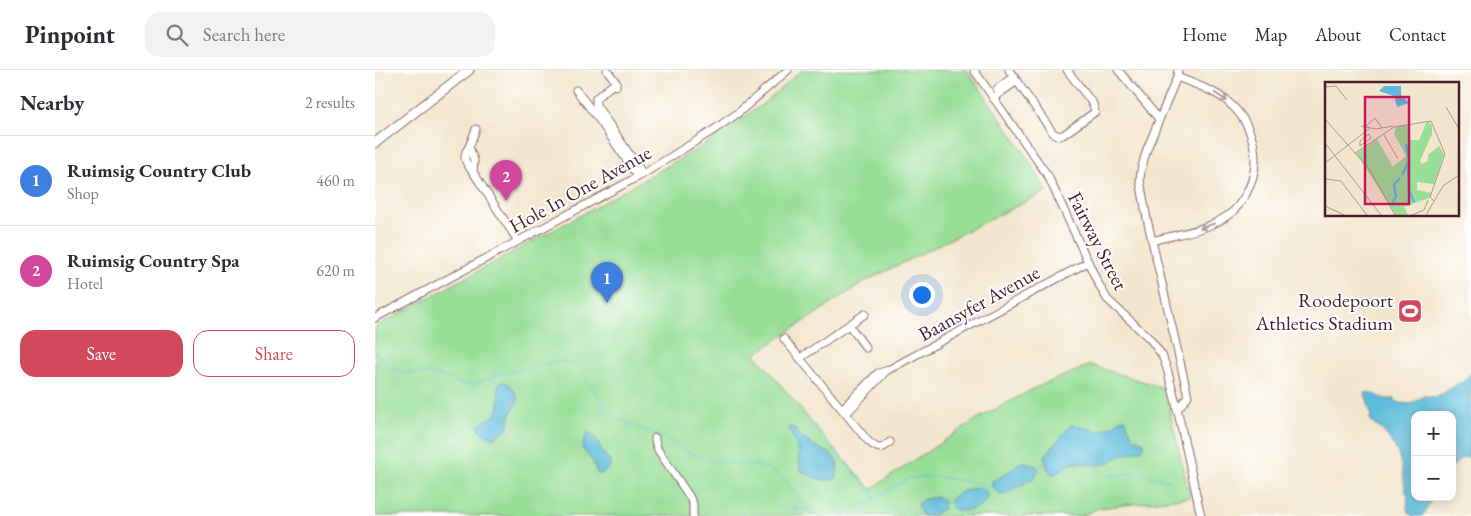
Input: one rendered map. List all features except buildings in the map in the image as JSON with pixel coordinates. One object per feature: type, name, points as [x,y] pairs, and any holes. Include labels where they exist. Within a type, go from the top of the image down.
[{"type":"main road","points":[[375,143],[469,70]]},
{"type":"street","points":[[607,70],[616,82],[596,98],[595,105],[640,175]]},
{"type":"street","name":"Hole In One Avenue","points":[[375,318],[640,175],[738,113],[788,70]]},
{"type":"street","name":"Fairway Street","points":[[974,70],[1048,176],[1107,299],[1157,346],[1165,362],[1175,399],[1201,516]]},
{"type":"street","points":[[992,96],[1013,76],[1053,133],[1061,136],[1095,112],[1093,104],[1067,70]]},
{"type":"street","points":[[1118,70],[1159,119]]},
{"type":"street","points":[[1152,241],[1209,226],[1232,213],[1245,195],[1254,171],[1255,153],[1251,134],[1238,112],[1218,95],[1177,73],[1141,170],[1142,195],[1152,241],[1188,398],[1177,410]]},
{"type":"street","points":[[576,90],[640,175]]},
{"type":"street","points":[[476,129],[469,147],[474,160],[473,172],[519,241]]},
{"type":"street","name":"Baansyfer Avenue","points":[[844,412],[878,373],[886,371],[1088,262]]},
{"type":"street","points":[[800,358],[865,314]]},
{"type":"street","points":[[849,325],[866,348]]},
{"type":"street","points":[[784,339],[873,446],[885,448],[890,442]]},
{"type":"street","points":[[1175,399],[1186,390]]},
{"type":"street","points":[[655,438],[658,450],[693,504],[693,516]]},
{"type":"green space","points":[[802,70],[967,70],[1022,149],[1047,191],[864,282],[755,354],[827,441],[871,489],[977,419],[1035,388],[1090,365],[1164,388],[1190,497],[1099,508],[1081,516],[375,516],[375,327],[583,214],[703,146],[763,104]]},
{"type":"water","points":[[1471,373],[1471,451],[1469,457],[1462,458],[1456,463],[1456,411],[1411,411],[1411,501],[1431,501],[1422,516],[1412,516],[1407,509],[1408,495],[1399,455],[1386,434],[1374,425],[1370,419],[1371,414],[1365,393],[1369,392],[1385,399],[1395,399],[1399,403],[1411,404],[1424,396],[1435,397],[1463,382]]},
{"type":"water","points":[[501,382],[505,382],[512,388],[518,400],[511,413],[507,429],[491,438],[486,436],[478,426],[498,411],[498,386]]},
{"type":"water","points":[[1122,419],[1125,419],[1133,438],[1144,442],[1141,450],[1117,457],[1107,464],[1070,464],[1055,474],[1050,473],[1045,456],[1071,425],[1100,431],[1113,426]]},
{"type":"water","points":[[790,427],[794,428],[808,442],[835,458],[838,469],[836,478],[823,480],[800,470],[798,449],[789,429]]},
{"type":"water","points":[[589,432],[610,460],[610,467],[601,474],[597,473],[593,462],[582,448]]},
{"type":"water","points":[[1023,462],[1036,466],[1038,470],[1035,477],[1005,494],[998,493],[992,487],[992,481]]},
{"type":"water","points":[[980,488],[985,490],[987,496],[982,505],[964,511],[953,509],[950,501],[956,495]]},
{"type":"water","points":[[937,497],[944,500],[943,509],[930,516],[923,516],[917,505],[924,499]]},
{"type":"waterway","points":[[375,350],[382,360],[398,371],[434,375],[466,385],[475,384],[497,375],[547,363],[565,362],[572,364],[585,377],[602,403],[614,416],[663,437],[703,459],[758,466],[773,471],[786,481],[805,507],[817,516]]},
{"type":"waterway","points":[[490,378],[500,383]]},
{"type":"waterway","points":[[812,423],[875,497]]},
{"type":"waterway","points":[[1037,468],[1045,463]]},
{"type":"waterway","points":[[1096,465],[1103,476],[1139,473],[1170,481]]},
{"type":"waterway","points":[[834,516],[857,508],[908,479],[917,477],[961,480],[992,486]]},
{"type":"waterway","points":[[944,503],[951,503]]},
{"type":"waterway","points":[[776,507],[798,508],[810,512]]},
{"type":"waterway","points":[[793,516],[798,508]]},
{"type":"waterway","points":[[915,514],[920,511]]},
{"type":"waterway","points":[[738,516],[745,513]]},
{"type":"place","name":"Ruimsig Country Spa","points":[[506,201]]},
{"type":"place","name":"Ruimsig Country Club","points":[[607,303]]},
{"type":"place","name":"Roodepoort Athletics Stadium","points":[[1410,311]]}]
